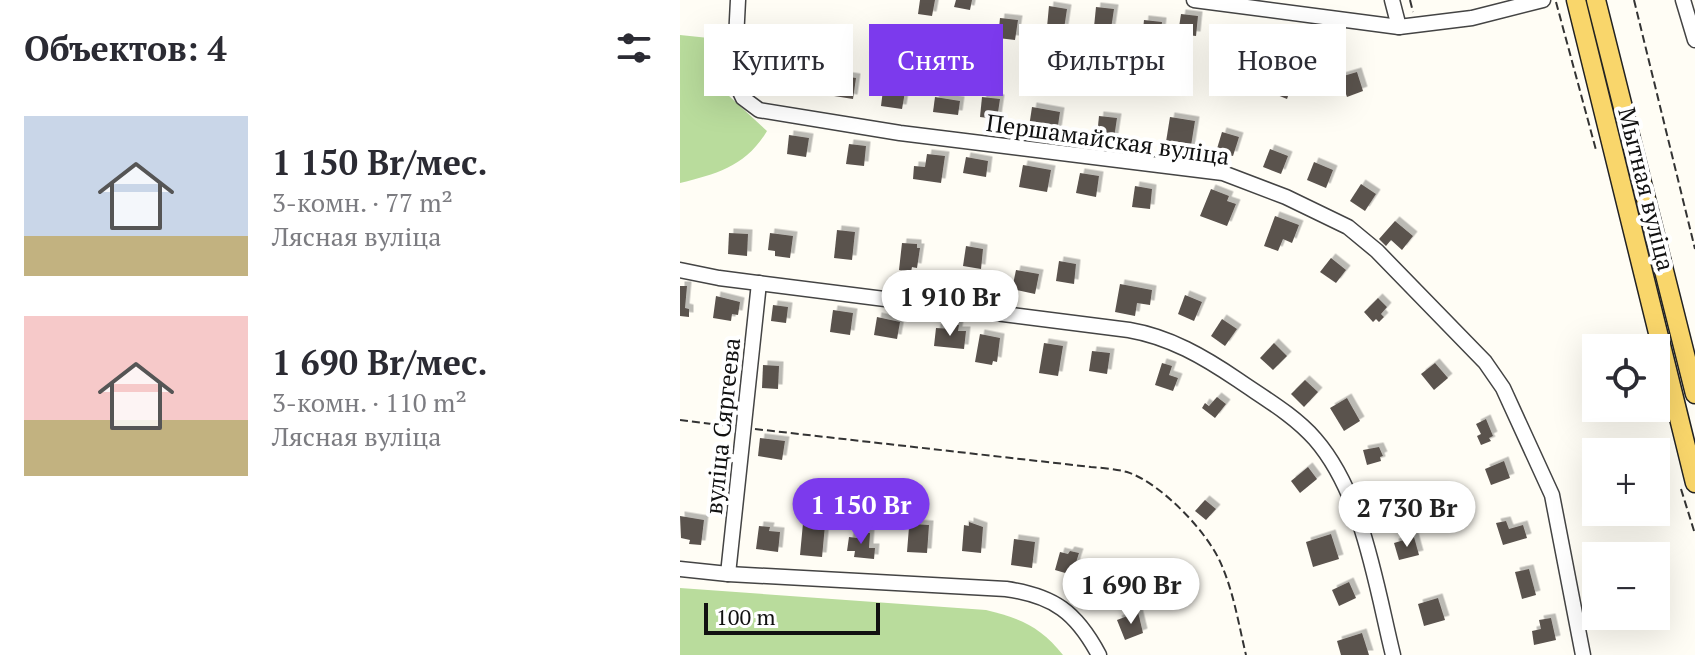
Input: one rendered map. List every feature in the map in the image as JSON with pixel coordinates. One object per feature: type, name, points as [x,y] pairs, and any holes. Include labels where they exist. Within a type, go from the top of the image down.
[{"type":"main road","name":"Мытная вуліца","points":[[1576,0],[1695,483]]},
{"type":"main road","name":"Мытная вуліца","points":[[1596,0],[1695,394]]},
{"type":"street","name":"Першамайская вуліца","points":[[738,0],[734,79],[743,98],[759,110],[900,133],[1223,173],[1333,218],[1361,237],[1485,362],[1503,388],[1552,495],[1583,655]]},
{"type":"street","points":[[1194,0],[1399,27],[1472,18],[1543,0]]},
{"type":"street","points":[[1392,0],[1399,27]]},
{"type":"street","points":[[1683,0],[1695,40]]},
{"type":"street","points":[[680,270],[759,283],[1145,332],[1200,356],[1297,422],[1329,457],[1353,508],[1393,655]]},
{"type":"street","name":"вуліца Сяргеева","points":[[728,574],[759,283]]},
{"type":"street","points":[[680,569],[1032,593],[1053,601],[1068,612],[1099,655]]},
{"type":"path","points":[[1634,0],[1695,249]]},
{"type":"path","points":[[680,420],[1127,472],[1152,485],[1171,501],[1214,551],[1227,579],[1246,655]]},
{"type":"green space","points":[[680,35],[704,38],[704,96],[729,96],[767,131],[750,153],[730,167],[680,183]]},
{"type":"green space","points":[[680,588],[986,610],[1029,625],[1063,655],[680,655]]},
{"type":"building","points":[[920,0],[935,0],[932,16],[918,14]]},
{"type":"building","points":[[956,0],[972,0],[970,10],[954,7]]},
{"type":"building","points":[[1049,6],[1067,9],[1065,24],[1047,24]]},
{"type":"building","points":[[1096,7],[1114,9],[1112,24],[1094,24]]},
{"type":"building","points":[[1181,14],[1198,16],[1196,36],[1193,36],[1193,24],[1180,24]]},
{"type":"building","points":[[1000,18],[1018,20],[1015,40],[1003,39],[1003,24],[999,24]]},
{"type":"building","points":[[1144,20],[1162,22],[1162,24],[1144,24]]},
{"type":"building","points":[[1357,72],[1363,91],[1347,97],[1346,75]]},
{"type":"building","points":[[853,78],[856,78],[853,99],[834,96],[853,96]]},
{"type":"building","points":[[882,96],[904,96],[902,109],[881,106]]},
{"type":"building","points":[[935,97],[960,101],[958,115],[933,112]]},
{"type":"building","points":[[982,97],[1000,99],[997,119],[980,117]]},
{"type":"building","points":[[1032,107],[1060,112],[1057,132],[1029,127]]},
{"type":"building","points":[[1099,116],[1117,118],[1114,138],[1097,136]]},
{"type":"building","points":[[1170,117],[1195,121],[1190,152],[1165,148]]},
{"type":"building","points":[[1222,132],[1239,137],[1233,156],[1216,152]]},
{"type":"building","points":[[789,135],[809,138],[806,157],[787,154]]},
{"type":"building","points":[[849,144],[866,146],[864,166],[846,164]]},
{"type":"building","points":[[1270,149],[1288,156],[1281,174],[1263,167]]},
{"type":"building","points":[[927,154],[945,156],[941,183],[913,179],[914,166],[925,167]]},
{"type":"building","points":[[966,157],[988,161],[986,177],[963,173]]},
{"type":"building","points":[[1314,162],[1333,170],[1326,188],[1307,180]]},
{"type":"building","points":[[1023,165],[1051,170],[1047,192],[1019,187]]},
{"type":"building","points":[[1080,173],[1099,176],[1096,197],[1076,193]]},
{"type":"building","points":[[1361,184],[1376,194],[1365,211],[1350,201]]},
{"type":"building","points":[[1135,186],[1152,189],[1150,209],[1132,207]]},
{"type":"building","points":[[1211,189],[1229,196],[1227,201],[1236,204],[1227,226],[1200,216]]},
{"type":"building","points":[[1275,216],[1299,225],[1292,243],[1283,239],[1278,251],[1264,246]]},
{"type":"building","points":[[1395,221],[1413,236],[1402,250],[1391,240],[1386,246],[1379,239]]},
{"type":"building","points":[[837,230],[855,232],[852,260],[834,258]]},
{"type":"building","points":[[729,233],[748,234],[747,256],[728,254]]},
{"type":"building","points":[[770,233],[793,236],[790,258],[775,256],[775,251],[768,250]]},
{"type":"building","points":[[902,243],[917,244],[920,248],[917,268],[912,267],[911,272],[899,270]]},
{"type":"building","points":[[966,246],[983,249],[981,269],[963,266]]},
{"type":"building","points":[[1331,258],[1346,270],[1336,283],[1320,272]]},
{"type":"building","points":[[1059,261],[1076,264],[1074,284],[1056,281]]},
{"type":"building","points":[[1016,270],[1039,274],[1035,294],[1012,289]]},
{"type":"building","points":[[1120,284],[1152,290],[1150,305],[1137,303],[1135,316],[1115,312]]},
{"type":"building","points":[[680,286],[687,286],[685,308],[689,309],[689,317],[680,316]]},
{"type":"building","points":[[1185,295],[1202,302],[1194,321],[1178,314]]},
{"type":"building","points":[[716,296],[740,302],[738,315],[732,314],[731,321],[713,318]]},
{"type":"building","points":[[1378,298],[1387,307],[1381,314],[1384,317],[1379,322],[1376,319],[1373,322],[1364,312]]},
{"type":"building","points":[[773,305],[788,307],[786,323],[771,321]]},
{"type":"building","points":[[833,310],[853,313],[850,335],[830,332]]},
{"type":"building","points":[[877,317],[900,322],[897,339],[874,335]]},
{"type":"building","points":[[1222,319],[1237,329],[1225,346],[1211,336]]},
{"type":"building","points":[[953,325],[959,325],[958,331],[966,331],[964,349],[934,346],[936,328],[953,329]]},
{"type":"building","points":[[980,334],[1000,338],[997,362],[993,361],[992,365],[975,362]]},
{"type":"building","points":[[1044,343],[1063,346],[1058,376],[1039,373]]},
{"type":"building","points":[[1274,343],[1287,356],[1273,370],[1260,358]]},
{"type":"building","points":[[1092,351],[1110,353],[1107,374],[1089,371]]},
{"type":"building","points":[[1162,363],[1172,366],[1169,375],[1178,378],[1173,391],[1155,385]]},
{"type":"building","points":[[1435,363],[1448,378],[1434,390],[1421,374]]},
{"type":"building","points":[[763,365],[779,366],[778,389],[762,388]]},
{"type":"building","points":[[1305,380],[1318,392],[1304,407],[1291,394]]},
{"type":"building","points":[[1217,397],[1226,404],[1215,418],[1202,408],[1205,403],[1209,406]]},
{"type":"building","points":[[1347,398],[1360,421],[1344,431],[1330,408]]},
{"type":"building","points":[[1486,419],[1493,436],[1489,438],[1491,441],[1481,445],[1477,436],[1481,434],[1476,424]]},
{"type":"building","points":[[760,438],[785,441],[782,460],[758,456]]},
{"type":"building","points":[[1379,447],[1383,456],[1380,457],[1381,461],[1367,465],[1363,450]]},
{"type":"building","points":[[1504,461],[1510,478],[1491,485],[1485,469]]},
{"type":"building","points":[[1308,467],[1317,479],[1300,493],[1291,481]]},
{"type":"building","points":[[1398,493],[1403,510],[1384,516],[1379,499]]},
{"type":"building","points":[[1205,500],[1216,509],[1206,520],[1195,511]]},
{"type":"building","points":[[680,516],[704,520],[701,545],[689,544],[690,540],[681,538]]},
{"type":"building","points":[[1506,521],[1509,529],[1523,525],[1527,538],[1503,545],[1496,523]]},
{"type":"building","points":[[969,522],[983,527],[981,553],[962,551],[964,525],[969,526]]},
{"type":"building","points":[[803,523],[825,525],[822,557],[800,555]]},
{"type":"building","points":[[913,524],[929,525],[927,553],[907,552],[909,527]]},
{"type":"building","points":[[759,526],[780,532],[778,552],[756,549]]},
{"type":"building","points":[[857,532],[870,533],[869,548],[875,548],[874,559],[854,557],[855,551],[847,551],[849,537],[857,538]]},
{"type":"building","points":[[1331,534],[1339,559],[1313,567],[1306,542]]},
{"type":"building","points":[[1414,537],[1419,555],[1399,560],[1394,543]]},
{"type":"building","points":[[1014,539],[1035,542],[1032,568],[1011,565]]},
{"type":"building","points":[[1070,551],[1079,553],[1072,575],[1055,570],[1060,552],[1068,554]]},
{"type":"building","points":[[1103,569],[1114,576],[1105,589],[1109,592],[1104,600],[1090,591]]},
{"type":"building","points":[[1529,569],[1536,595],[1522,599],[1515,572]]},
{"type":"building","points":[[1349,582],[1356,598],[1339,606],[1332,590]]},
{"type":"building","points":[[1438,598],[1445,620],[1424,626],[1418,604]]},
{"type":"building","points":[[1138,612],[1143,633],[1125,640],[1117,620]]},
{"type":"building","points":[[1551,618],[1556,640],[1534,645],[1532,631],[1541,629],[1539,620]]},
{"type":"building","points":[[1362,633],[1369,655],[1341,655],[1337,641]]}]
